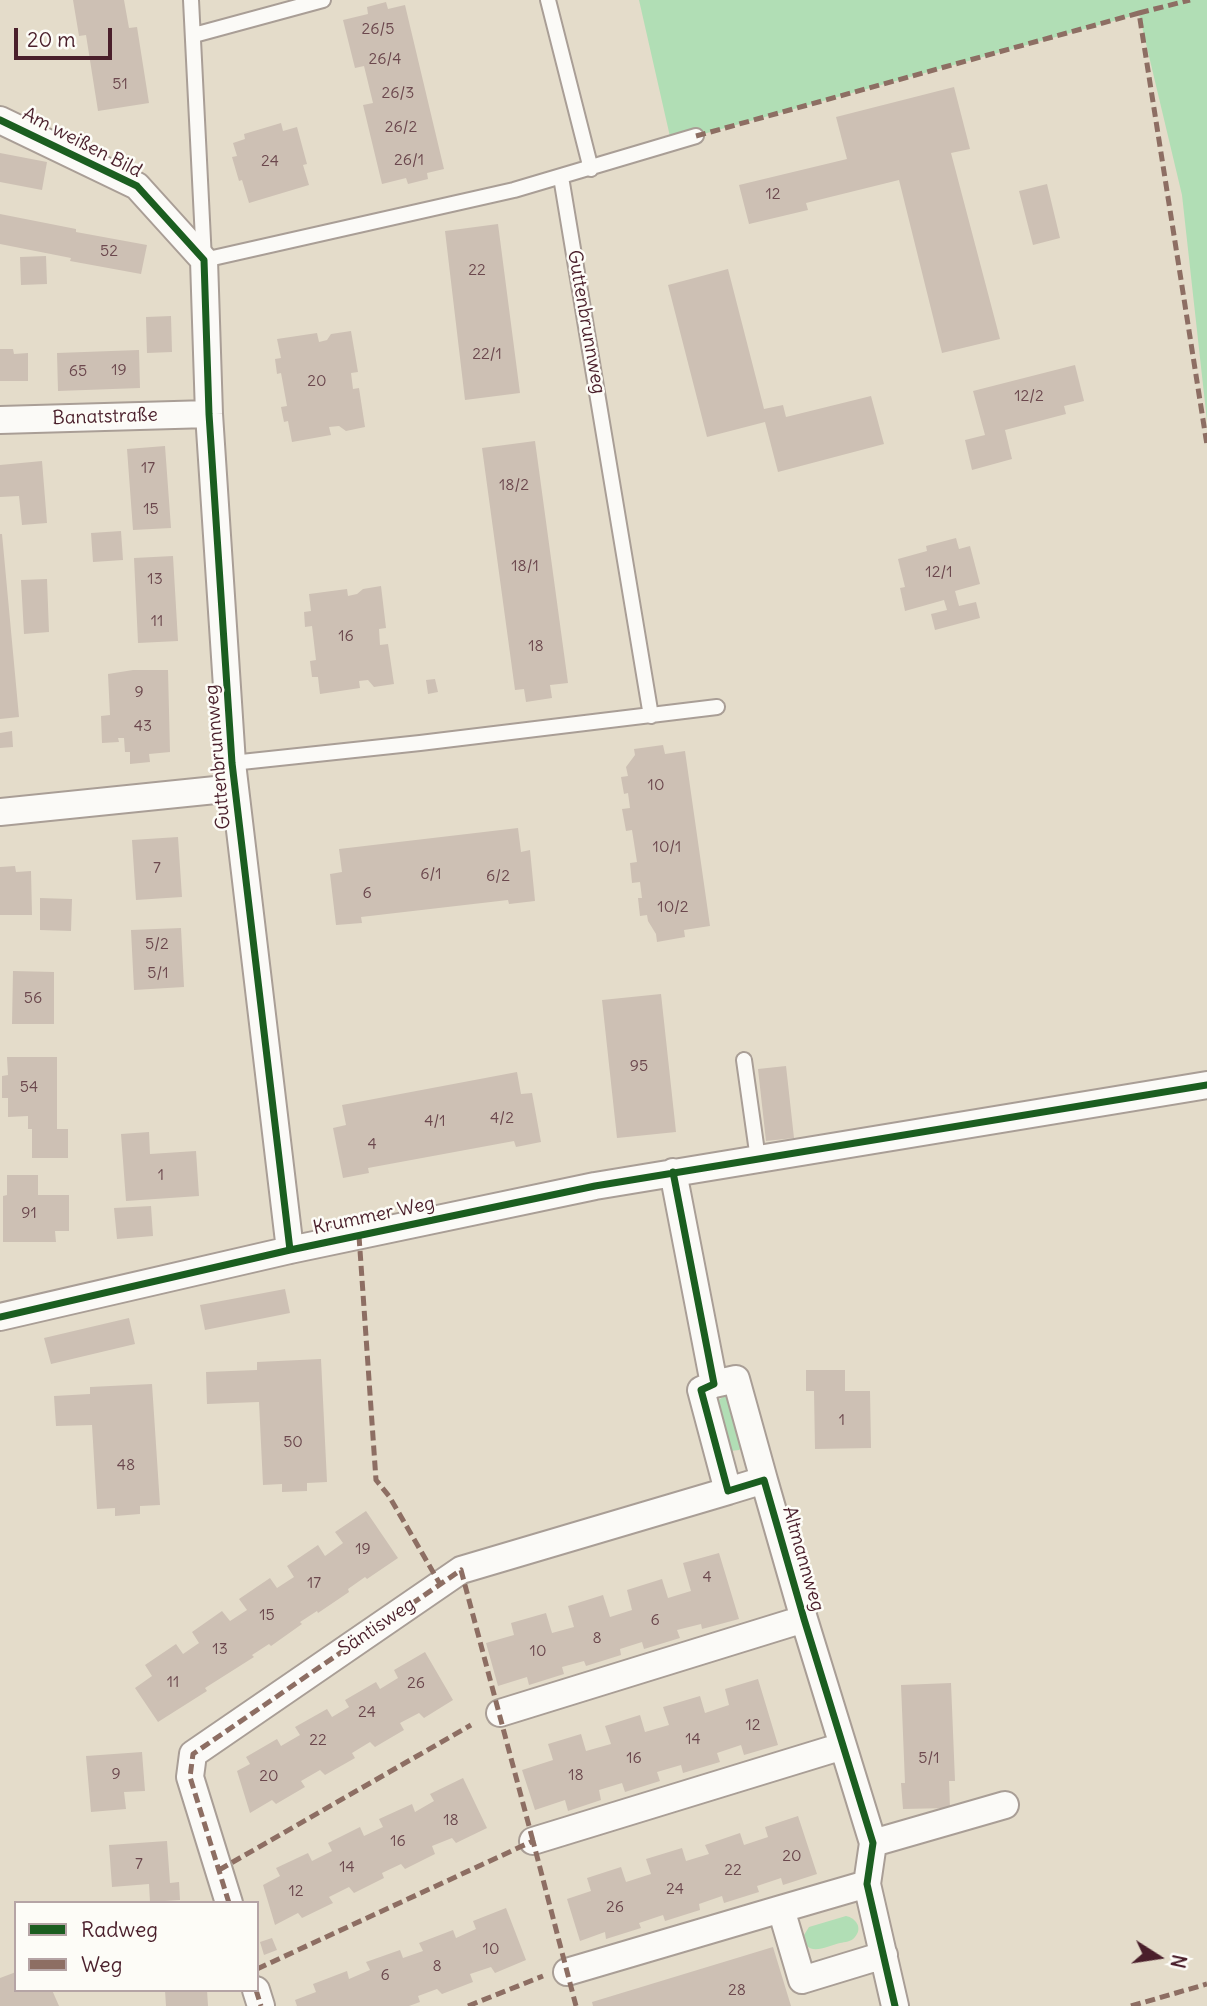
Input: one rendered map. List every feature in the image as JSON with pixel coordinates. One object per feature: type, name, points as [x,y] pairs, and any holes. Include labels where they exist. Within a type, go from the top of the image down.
[{"type":"street","name":"Am weißen Bild","points":[[0,120],[137,186],[204,260]]},
{"type":"street","name":"Guttenbrunnweg","points":[[204,260],[209,414],[233,775],[290,1250]]},
{"type":"street","name":"Banatstraße","points":[[0,420],[209,414]]},
{"type":"street","points":[[0,812],[233,775]]},
{"type":"street","name":"Krummer Weg","points":[[0,1317],[290,1250],[528,1199],[673,1172],[1207,1085]]},
{"type":"street","points":[[673,1172],[714,1384],[701,1390],[728,1491],[764,1480]]},
{"type":"street","name":"Altmannweg","points":[[714,1384],[736,1379],[804,1619],[873,1843],[867,1884],[895,2006]]},
{"type":"street","name":"Säntisweg","points":[[228,1901],[190,1777],[193,1754],[461,1570],[728,1491]]},
{"type":"street","name":"Altmannweg","points":[[500,1713],[804,1619]]},
{"type":"street","points":[[533,1841],[843,1746]]},
{"type":"street","points":[[873,1843],[1005,1805]]},
{"type":"street","points":[[567,1972],[867,1884]]},
{"type":"street","points":[[781,1909],[802,1979],[884,1955]]},
{"type":"lane","name":"Guttenbrunnweg","points":[[191,0],[204,260]]},
{"type":"lane","points":[[194,35],[323,0]]},
{"type":"lane","points":[[548,0],[591,169]]},
{"type":"lane","points":[[204,260],[514,190],[696,136]]},
{"type":"lane","name":"Guttenbrunnweg","points":[[561,177],[651,716]]},
{"type":"lane","name":"Guttenbrunnweg","points":[[233,775],[718,707]]},
{"type":"lane","points":[[744,1060],[758,1159]]},
{"type":"green space","points":[[639,0],[1207,0],[1207,421],[1182,195],[1139,14],[671,141]]},
{"type":"green space","points":[[725,1396],[730,1397],[743,1447],[739,1450],[730,1451],[715,1402]]},
{"type":"green space","points":[[846,1916],[855,1921],[858,1927],[853,1939],[817,1949],[808,1947],[804,1935],[809,1927]]},
{"type":"building","points":[[73,0],[124,0],[129,28],[137,27],[149,103],[98,111],[86,35],[79,36]]},
{"type":"building","points":[[386,2],[388,9],[405,5],[444,169],[427,173],[428,179],[408,184],[406,178],[382,184],[363,105],[373,103],[364,66],[355,68],[343,20],[368,14],[367,7]]},
{"type":"building","points":[[954,87],[970,149],[951,153],[1000,339],[942,353],[899,180],[806,203],[808,210],[749,224],[739,185],[847,159],[836,117]]},
{"type":"building","points":[[281,123],[283,131],[297,127],[307,164],[303,165],[309,185],[249,203],[232,157],[237,156],[233,143],[245,139],[244,134]]},
{"type":"building","points":[[0,153],[47,162],[42,190],[0,182]]},
{"type":"building","points":[[1047,184],[1060,238],[1033,245],[1019,191]]},
{"type":"building","points":[[0,214],[147,245],[141,274],[0,244]]},
{"type":"building","points":[[498,224],[520,393],[465,400],[445,231]]},
{"type":"building","points":[[46,256],[47,284],[21,285],[20,257]]},
{"type":"building","points":[[728,269],[764,409],[783,405],[786,417],[871,396],[884,444],[778,472],[765,422],[707,437],[668,285]]},
{"type":"building","points":[[171,316],[172,352],[147,353],[146,317]]},
{"type":"building","points":[[351,331],[358,372],[351,373],[353,389],[359,388],[365,427],[346,431],[339,426],[329,427],[331,435],[292,442],[288,421],[284,422],[281,407],[287,406],[281,373],[277,374],[275,359],[281,358],[277,339],[317,333],[319,342],[327,340],[331,334]]},
{"type":"building","points":[[0,349],[13,349],[14,354],[28,353],[28,381],[0,381]]},
{"type":"building","points":[[139,350],[140,388],[58,391],[57,353]]},
{"type":"building","points":[[1075,365],[1084,401],[1064,406],[1066,414],[1005,430],[1012,459],[972,470],[965,440],[985,435],[973,391]]},
{"type":"building","points":[[535,441],[568,683],[550,685],[552,698],[526,702],[524,689],[515,690],[482,448]]},
{"type":"building","points":[[165,446],[171,528],[133,530],[127,449]]},
{"type":"building","points":[[42,461],[47,523],[22,525],[19,496],[0,497],[0,465]]},
{"type":"building","points":[[121,531],[123,560],[93,562],[91,533]]},
{"type":"building","points":[[0,534],[19,717],[0,719]]},
{"type":"building","points":[[956,538],[959,549],[970,546],[980,584],[955,591],[959,606],[976,602],[980,618],[935,630],[931,614],[947,610],[944,600],[905,611],[900,588],[905,587],[898,559],[927,551],[926,546]]},
{"type":"building","points":[[173,556],[178,641],[138,643],[134,558]]},
{"type":"building","points":[[47,579],[49,632],[24,634],[21,580]]},
{"type":"building","points":[[381,586],[386,628],[379,629],[380,645],[388,644],[394,684],[374,687],[368,680],[359,681],[360,688],[320,694],[318,677],[312,677],[310,661],[316,660],[312,626],[305,627],[304,612],[311,611],[309,594],[347,589],[348,596],[363,589]]},
{"type":"building","points":[[133,670],[168,670],[170,752],[149,754],[150,762],[130,764],[130,752],[125,752],[124,738],[118,738],[119,742],[102,743],[101,716],[110,715],[108,674]]},
{"type":"building","points":[[435,679],[438,692],[428,694],[426,680]]},
{"type":"building","points":[[12,731],[13,747],[0,748],[0,733]]},
{"type":"building","points":[[663,745],[665,754],[685,751],[710,926],[684,930],[685,937],[657,942],[647,915],[640,916],[640,882],[632,883],[630,863],[637,862],[632,830],[626,831],[622,809],[630,808],[628,793],[624,794],[621,777],[628,776],[626,767],[635,755],[634,749]]},
{"type":"building","points":[[518,828],[521,852],[530,850],[535,901],[509,904],[508,900],[361,917],[362,923],[336,925],[330,874],[342,872],[339,849]]},
{"type":"building","points":[[178,837],[182,897],[136,900],[132,840]]},
{"type":"building","points":[[15,866],[16,872],[31,871],[32,915],[0,915],[0,867]]},
{"type":"building","points":[[40,898],[72,899],[71,931],[40,930]]},
{"type":"building","points":[[181,928],[184,987],[134,990],[131,930]]},
{"type":"building","points":[[13,971],[54,972],[54,1024],[12,1024]]},
{"type":"building","points":[[661,994],[676,1132],[617,1138],[602,1000]]},
{"type":"building","points":[[7,1057],[57,1057],[57,1129],[68,1129],[68,1158],[32,1158],[32,1129],[28,1129],[28,1116],[8,1117],[8,1098],[2,1098],[2,1076],[8,1075]]},
{"type":"building","points":[[786,1066],[794,1138],[766,1141],[758,1069]]},
{"type":"building","points":[[517,1072],[521,1094],[532,1093],[541,1142],[516,1147],[514,1141],[368,1168],[369,1173],[343,1178],[333,1128],[346,1125],[342,1105]]},
{"type":"building","points":[[149,1132],[150,1154],[196,1151],[199,1196],[126,1201],[121,1134]]},
{"type":"building","points":[[7,1175],[38,1175],[38,1195],[69,1195],[69,1231],[55,1231],[56,1242],[3,1242],[3,1196],[7,1195]]},
{"type":"building","points":[[151,1206],[153,1236],[117,1239],[114,1208]]},
{"type":"building","points":[[285,1289],[290,1313],[205,1330],[200,1305]]},
{"type":"building","points":[[129,1318],[135,1344],[51,1364],[44,1338]]},
{"type":"building","points":[[321,1359],[327,1482],[307,1483],[307,1491],[282,1492],[282,1484],[263,1485],[259,1402],[207,1404],[206,1372],[257,1370],[257,1362]]},
{"type":"building","points":[[806,1370],[845,1370],[845,1391],[870,1391],[871,1448],[815,1449],[814,1391],[806,1391]]},
{"type":"building","points":[[152,1384],[160,1505],[140,1506],[140,1514],[115,1516],[115,1508],[97,1509],[92,1425],[56,1426],[54,1396],[90,1394],[90,1387]]},
{"type":"building","points":[[366,1511],[398,1558],[367,1579],[365,1577],[348,1589],[349,1592],[300,1622],[302,1624],[271,1646],[269,1644],[252,1655],[254,1657],[205,1688],[207,1691],[158,1722],[135,1688],[152,1676],[145,1665],[176,1644],[183,1654],[199,1643],[192,1632],[222,1611],[230,1621],[247,1610],[239,1599],[270,1578],[277,1588],[294,1577],[287,1566],[318,1545],[325,1556],[343,1543],[335,1532]]},
{"type":"building","points":[[719,1553],[739,1619],[702,1629],[701,1624],[677,1630],[680,1638],[644,1649],[642,1642],[620,1649],[621,1655],[586,1666],[584,1661],[562,1667],[564,1674],[529,1685],[527,1677],[498,1686],[486,1643],[514,1635],[511,1623],[546,1613],[552,1633],[574,1627],[568,1606],[603,1595],[610,1617],[632,1610],[627,1590],[662,1579],[668,1598],[691,1591],[683,1563]]},
{"type":"building","points":[[425,1652],[453,1700],[424,1718],[419,1713],[400,1723],[404,1730],[375,1747],[370,1742],[352,1753],[355,1758],[325,1775],[320,1770],[301,1781],[305,1787],[276,1804],[272,1800],[250,1813],[237,1771],[250,1764],[246,1757],[277,1739],[281,1746],[300,1735],[295,1727],[327,1709],[332,1717],[349,1707],[345,1700],[376,1682],[380,1689],[398,1678],[394,1670]]},
{"type":"building","points":[[758,1679],[778,1745],[744,1755],[741,1745],[717,1753],[720,1762],[683,1773],[681,1765],[657,1772],[660,1781],[625,1792],[622,1783],[599,1790],[601,1800],[568,1811],[565,1800],[535,1810],[522,1770],[553,1760],[548,1744],[581,1734],[586,1751],[611,1744],[605,1726],[640,1715],[645,1732],[669,1725],[663,1707],[700,1696],[705,1713],[729,1705],[725,1689]]},
{"type":"building","points":[[951,1683],[955,1781],[949,1781],[950,1808],[903,1809],[901,1783],[905,1783],[901,1685]]},
{"type":"building","points":[[142,1752],[145,1791],[124,1792],[126,1809],[91,1812],[86,1756]]},
{"type":"building","points":[[463,1778],[487,1828],[456,1843],[452,1838],[432,1846],[435,1854],[405,1869],[401,1864],[382,1873],[384,1878],[354,1893],[349,1887],[329,1897],[333,1903],[302,1918],[298,1913],[275,1925],[263,1885],[280,1876],[276,1868],[308,1853],[312,1861],[332,1851],[328,1843],[360,1827],[364,1836],[383,1827],[379,1819],[412,1804],[415,1812],[434,1801],[430,1794]]},
{"type":"building","points":[[798,1816],[817,1874],[783,1885],[781,1878],[757,1886],[759,1892],[724,1903],[722,1896],[699,1904],[700,1910],[665,1921],[663,1915],[639,1923],[641,1928],[606,1939],[605,1932],[580,1941],[567,1899],[591,1891],[587,1878],[621,1867],[626,1882],[651,1874],[646,1859],[682,1848],[686,1861],[709,1854],[705,1845],[740,1833],[744,1845],[768,1837],[765,1827]]},
{"type":"building","points":[[167,1841],[170,1883],[179,1882],[180,1900],[150,1901],[149,1884],[112,1887],[109,1845]]},
{"type":"building","points":[[506,1908],[526,1960],[495,1973],[491,1967],[470,1974],[473,1982],[442,1994],[437,1989],[418,1996],[420,2002],[409,2006],[297,2006],[295,2000],[316,1992],[313,1984],[347,1971],[349,1979],[370,1970],[366,1962],[400,1950],[403,1958],[423,1951],[419,1943],[453,1930],[456,1938],[476,1929],[473,1921]]},
{"type":"building","points":[[272,1938],[277,1950],[264,1955],[260,1942]]},
{"type":"building","points":[[773,1947],[791,2006],[593,2006],[592,2002]]},
{"type":"building","points":[[14,1973],[14,1992],[53,1992],[59,2006],[0,2006],[0,1978]]},
{"type":"building","points":[[165,1992],[207,1992],[208,2006],[166,2006]]},
{"type":"marked path","points":[[1139,13],[1190,0]]},
{"type":"marked path","points":[[696,136],[1139,13],[1207,445]]},
{"type":"marked path","points":[[359,1236],[376,1480],[389,1496],[440,1584]]},
{"type":"marked path","points":[[228,1901],[190,1777],[193,1754],[461,1570],[533,1841]]},
{"type":"marked path","points":[[219,1870],[471,1725]]},
{"type":"marked path","points":[[259,1968],[533,1841],[576,2006]]},
{"type":"marked path","points":[[468,2006],[543,1976]]},
{"type":"marked path","points":[[1131,2006],[1207,1984]]},
{"type":"marked path","points":[[257,1992],[261,2006]]},
{"type":"cycle path","points":[[0,120],[137,186],[204,260],[209,414],[232,763],[290,1250]]},
{"type":"cycle path","points":[[0,1317],[290,1250],[595,1186],[1207,1085]]},
{"type":"cycle path","points":[[673,1172],[714,1384],[701,1390],[728,1491],[764,1480],[873,1843],[867,1884],[895,2006]]}]
